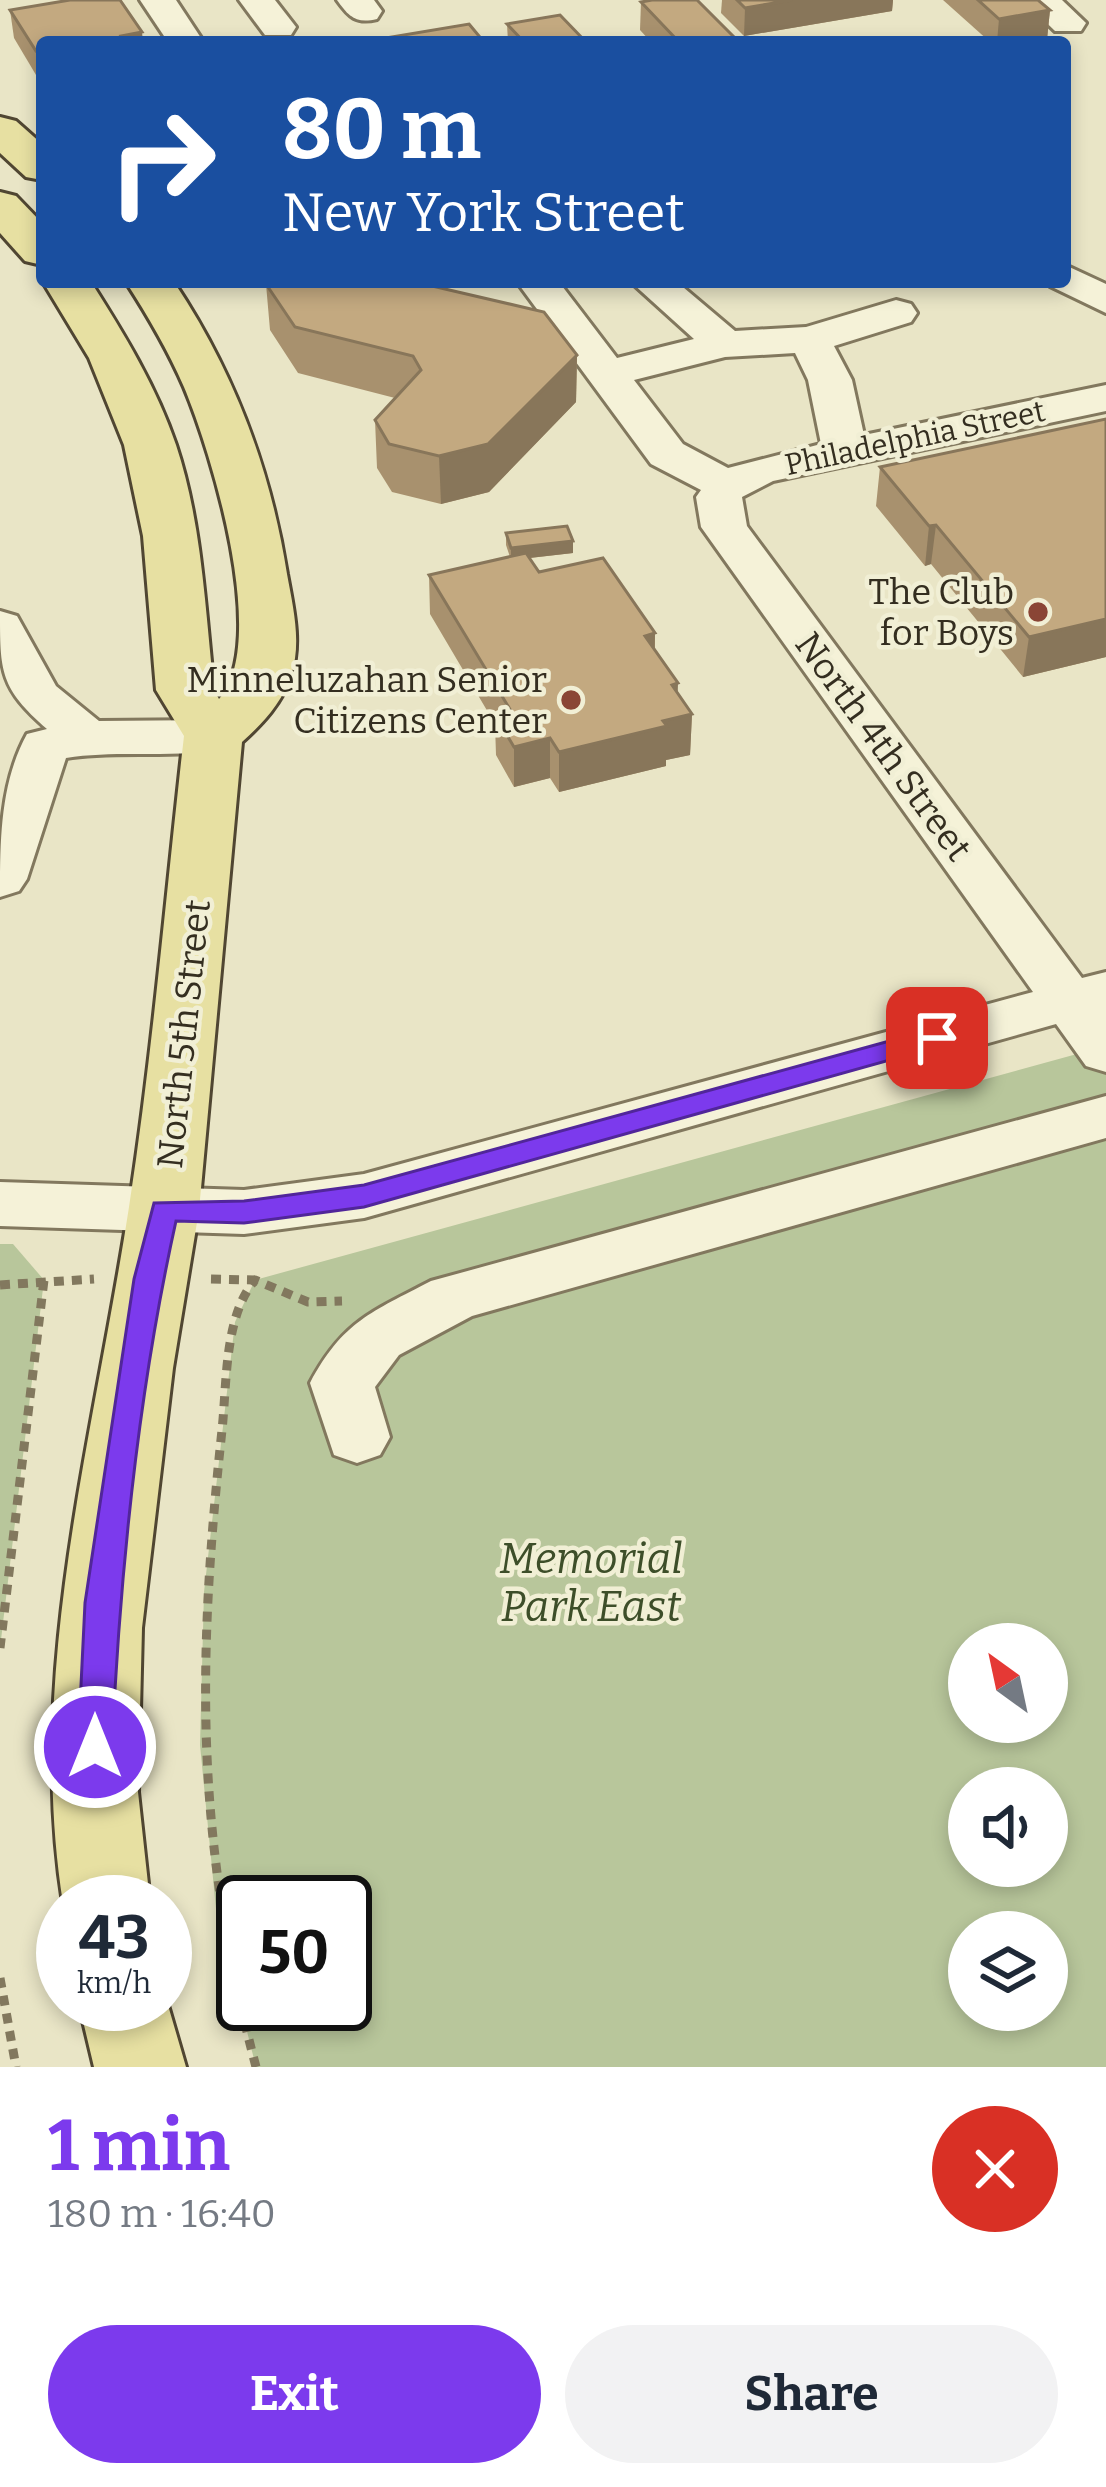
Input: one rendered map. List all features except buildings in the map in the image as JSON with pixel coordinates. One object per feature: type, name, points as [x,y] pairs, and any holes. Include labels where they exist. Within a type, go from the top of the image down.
[{"type":"main road","points":[[0,130],[36,162]]},
{"type":"main road","points":[[0,206],[36,244]]},
{"type":"main road","points":[[72,288],[115,358],[150,445],[170,536],[185,690],[214,736],[256,692],[267,662],[254,528],[230,433],[190,344],[154,288]]},
{"type":"main road","name":"North 5th Street","points":[[104,1875],[95,1769],[102,1603],[148,1279],[164,1210],[214,736]]},
{"type":"main road","points":[[131,2031],[140,2067]]},
{"type":"street","points":[[158,0],[182,36]]},
{"type":"street","points":[[1071,281],[1106,301]]},
{"type":"street","points":[[542,288],[667,454],[727,487]]},
{"type":"street","points":[[659,288],[725,344]]},
{"type":"street","points":[[606,374],[725,344],[810,340],[896,313]]},
{"type":"street","points":[[810,340],[830,380],[844,452]]},
{"type":"street","name":"Philadelphia Street","points":[[727,487],[759,470],[1106,398]]},
{"type":"street","name":"North 4th Street","points":[[727,487],[719,497],[724,527],[1088,996],[1106,1052]]},
{"type":"street","points":[[0,626],[12,675],[88,738]]},
{"type":"street","points":[[0,879],[45,746],[88,738],[214,736]]},
{"type":"street","points":[[0,1204],[244,1212],[364,1196],[1088,996]]},
{"type":"street","points":[[357,1437],[342,1383],[377,1338],[453,1298],[1106,1117]]},
{"type":"path","points":[[0,1648],[44,1280]]},
{"type":"path","points":[[256,2067],[216,1909],[200,1745],[204,1592],[235,1322],[241,1295],[255,1280],[308,1302],[357,1296]]},
{"type":"path","points":[[0,1978],[16,2067]]},
{"type":"green space","name":"Memorial Park East","points":[[1106,1046],[1106,2067],[256,2067],[247,2031],[372,2031],[372,1875],[216,1875],[216,1909],[200,1745],[204,1592],[235,1322],[255,1280]]},
{"type":"green space","points":[[0,1244],[13,1244],[44,1280],[0,1648]]},
{"type":"place","name":"The Club for Boys","points":[[1038,612]]},
{"type":"place","name":"Minneluzahan Senior Citizens Center","points":[[571,700]]},
{"type":"route","points":[[95,1747],[102,1603],[148,1279],[164,1210],[244,1212],[364,1196],[937,1038]]}]
